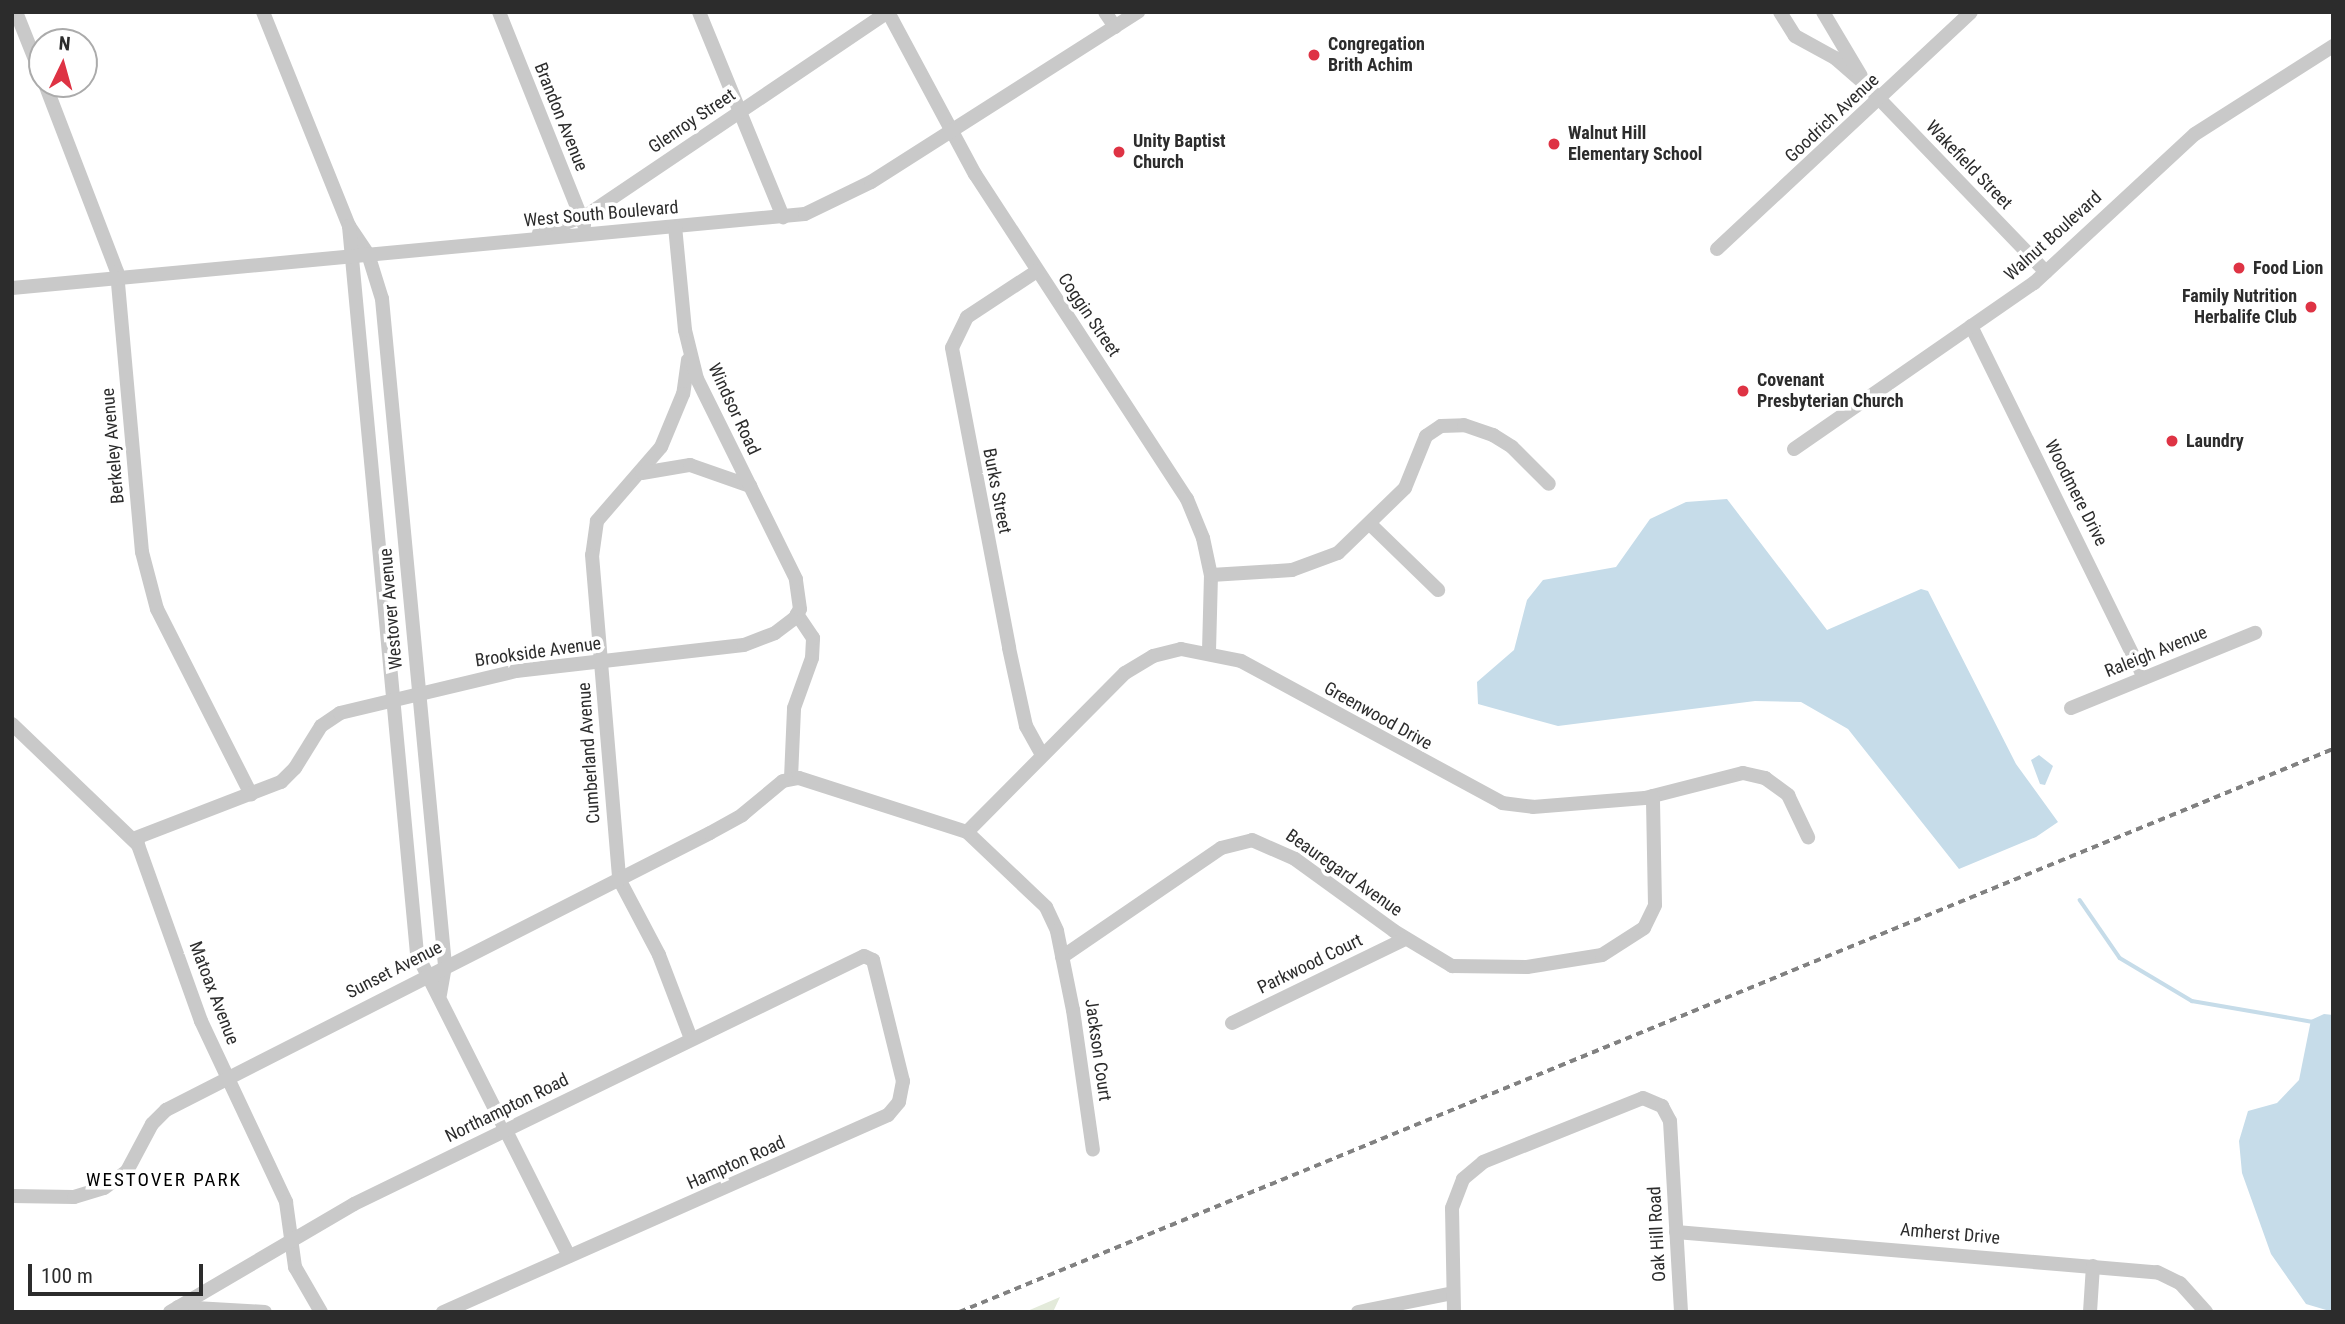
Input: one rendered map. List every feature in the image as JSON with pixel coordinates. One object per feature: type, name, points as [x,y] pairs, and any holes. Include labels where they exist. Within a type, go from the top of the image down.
[{"type":"street","name":"Westover Avenue","points":[[263,12],[349,226],[368,254],[382,299],[445,966],[440,995]]},
{"type":"street","name":"Brandon Avenue","points":[[499,12],[588,235]]},
{"type":"street","points":[[699,12],[783,217]]},
{"type":"street","name":"Glenroy Street","points":[[508,242],[581,218],[888,12]]},
{"type":"street","name":"Coggin Street","points":[[888,12],[951,131],[1037,271],[1187,499],[1203,538],[1211,575],[1209,651]]},
{"type":"street","points":[[1105,12],[1115,27]]},
{"type":"street","name":"West South Boulevard","points":[[12,289],[783,217],[833,204],[1138,12]]},
{"type":"street","name":"Wakefield Street","points":[[1780,12],[1795,36],[1835,58],[1864,84],[2046,272]]},
{"type":"street","name":"Wakefield Street","points":[[1823,12],[1864,84]]},
{"type":"street","name":"Goodrich Avenue","points":[[1717,249],[1880,100],[1971,12]]},
{"type":"street","points":[[15,17],[28,46]]},
{"type":"street","name":"Walnut Boulevard","points":[[1794,449],[2046,272],[2195,134],[2333,46]]},
{"type":"street","name":"Berkeley Avenue","points":[[51,98],[89,191],[118,279],[142,552],[154,598],[168,636],[251,794]]},
{"type":"street","name":"Westover Avenue","points":[[349,226],[391,699],[417,954],[426,975],[440,995],[569,1256]]},
{"type":"street","name":"Windsor Road","points":[[675,227],[689,352],[705,400],[750,486],[799,594],[797,614]]},
{"type":"street","name":"Burks Street","points":[[1037,271],[978,307],[958,329],[951,348],[1026,726],[1041,754]]},
{"type":"street","name":"Woodmere Drive","points":[[1971,326],[2144,678]]},
{"type":"street","name":"Cumberland Avenue","points":[[689,352],[676,415],[640,474],[597,521],[593,538],[619,879],[659,955],[691,1039]]},
{"type":"street","points":[[1211,575],[1275,573],[1312,565],[1338,553],[1405,488],[1426,436],[1433,430],[1464,425],[1498,438],[1549,484]]},
{"type":"street","points":[[640,474],[690,465],[750,486]]},
{"type":"street","points":[[1370,524],[1438,590]]},
{"type":"street","points":[[379,550],[405,548]]},
{"type":"street","points":[[797,614],[813,638],[812,657],[794,708],[791,778],[810,781],[967,832],[1046,907],[1062,957]]},
{"type":"street","name":"Brookside Avenue","points":[[133,839],[281,782],[328,720],[391,699],[516,671],[744,645],[775,633],[797,614]]},
{"type":"street","name":"Raleigh Avenue","points":[[2071,708],[2256,633]]},
{"type":"street","name":"Greenwood Drive","points":[[967,832],[1041,754],[1137,664],[1181,649],[1209,651],[1241,661],[1502,803],[1533,807],[1653,796],[1727,774],[1754,775],[1788,795],[1808,837]]},
{"type":"street","name":"Matoax Avenue","points":[[12,724],[133,839],[145,859],[201,1021],[286,1202],[295,1267],[321,1312]]},
{"type":"street","name":"Sunset Avenue","points":[[12,1196],[74,1197],[104,1188],[127,1171],[158,1116],[227,1077],[742,815],[791,778]]},
{"type":"street","name":"Beauregard Avenue","points":[[1062,957],[1221,848],[1243,840],[1271,844],[1437,960],[1478,970],[1572,961],[1615,950],[1644,928],[1655,905],[1653,796]]},
{"type":"street","points":[[404,830],[430,828]]},
{"type":"street","name":"Parkwood Court","points":[[1232,1023],[1405,939]]},
{"type":"street","name":"Northampton Road","points":[[174,1309],[354,1204],[691,1039],[869,957]]},
{"type":"street","name":"Hampton Road","points":[[443,1312],[893,1111],[903,1081],[878,975],[869,957]]},
{"type":"street","name":"Jackson Court","points":[[1062,957],[1093,1150]]},
{"type":"street","name":"Oak Hill Road","points":[[1453,1293],[1452,1208],[1457,1188],[1483,1162],[1643,1098],[1656,1101],[1667,1113],[1672,1153],[1681,1312]]},
{"type":"street","name":"Amherst Drive","points":[[1676,1232],[2093,1266],[2170,1277],[2206,1312]]},
{"type":"street","points":[[2090,1312],[2093,1266]]},
{"type":"street","points":[[1358,1312],[1453,1293],[1454,1312]]},
{"type":"street","points":[[174,1309],[265,1312]]},
{"type":"green space","points":[[1060,1297],[1053,1312],[1025,1312]]},
{"type":"water","points":[[1727,499],[1827,630],[1921,589],[1928,591],[2016,764],[2058,822],[2036,837],[1959,869],[1848,729],[1801,702],[1755,701],[1558,726],[1478,704],[1477,682],[1514,650],[1527,600],[1543,580],[1616,567],[1650,519],[1686,502]]},
{"type":"water","points":[[2039,755],[2053,766],[2045,785],[2040,784],[2031,760]]},
{"type":"water","points":[[2324,1014],[2333,1015],[2333,1312],[2306,1304],[2271,1254],[2242,1173],[2239,1141],[2248,1111],[2277,1103],[2299,1080],[2311,1020]]},
{"type":"waterway","points":[[2080,900],[2120,958],[2192,1001],[2314,1022]]},
{"type":"railway","points":[[959,1312],[2333,749]]},
{"type":"place","name":"Congregation Brith Achim","points":[[1314,55]]},
{"type":"place","name":"Walnut Hill Elementary School","points":[[1554,144]]},
{"type":"place","name":"Unity Baptist Church","points":[[1119,152]]},
{"type":"place","name":"Food Lion","points":[[2239,268]]},
{"type":"place","name":"Family Nutrition Herbalife Club","points":[[2311,307]]},
{"type":"place","name":"Covenant Presbyterian Church","points":[[1743,391]]},
{"type":"place","name":"Laundry","points":[[2172,441]]},
{"type":"district","name":"WESTOVER PARK","points":[[164,1180]]}]
